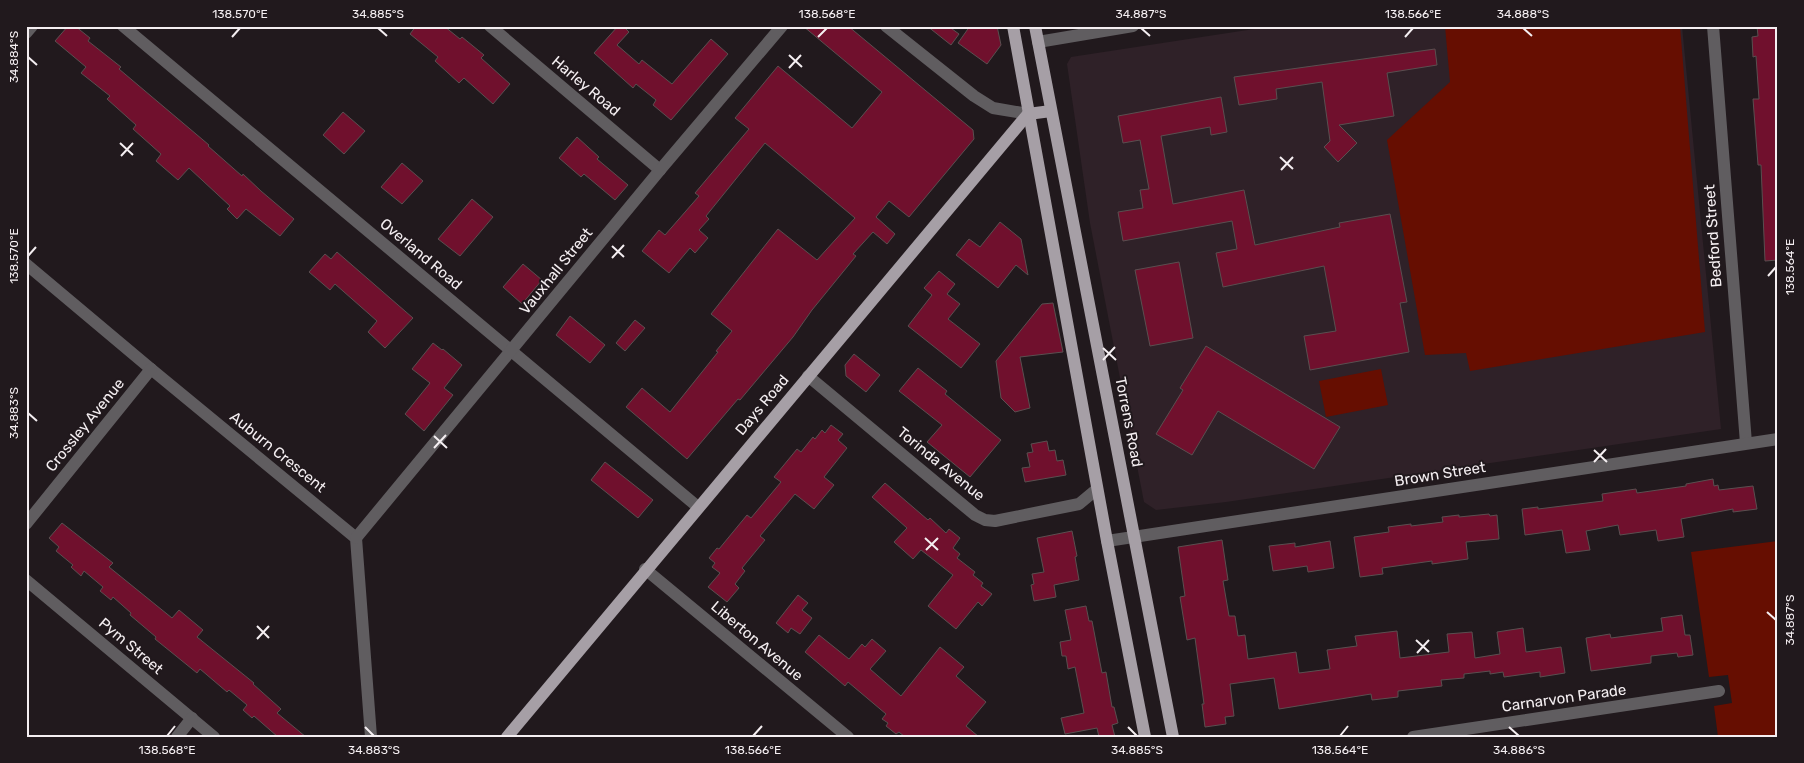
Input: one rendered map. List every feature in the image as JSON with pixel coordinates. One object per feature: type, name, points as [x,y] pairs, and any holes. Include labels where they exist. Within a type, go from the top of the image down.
[{"type":"main road","points":[[1013,26],[1097,489],[1145,737]]},
{"type":"main road","name":"Torrens Road","points":[[1035,26],[1173,737]]},
{"type":"main road","points":[[1028,114],[1051,110]]},
{"type":"main road","name":"Days Road","points":[[507,737],[1028,114]]},
{"type":"street","points":[[26,33],[32,26]]},
{"type":"street","name":"Overland Road","points":[[123,26],[698,507]]},
{"type":"street","name":"Harley Road","points":[[490,26],[660,170]]},
{"type":"street","name":"Vauxhall Street","points":[[356,538],[660,170],[782,26]]},
{"type":"street","points":[[886,26],[974,96],[992,108],[1028,114]]},
{"type":"street","points":[[1038,42],[1133,26]]},
{"type":"street","name":"Bedford Street","points":[[1713,26],[1746,444]]},
{"type":"street","name":"Auburn Crescent","points":[[26,264],[151,370],[356,538]]},
{"type":"street","name":"Crossley Avenue","points":[[26,524],[151,370]]},
{"type":"street","name":"Torinda Avenue","points":[[808,376],[975,515],[986,520],[995,521],[1079,504],[1097,489]]},
{"type":"street","name":"Brown Street","points":[[1107,541],[1778,439]]},
{"type":"street","points":[[356,538],[371,737]]},
{"type":"street","name":"Liberton Avenue","points":[[646,569],[848,737]]},
{"type":"street","name":"Pym Street","points":[[26,580],[214,737]]},
{"type":"street","name":"Carnarvon Parade","points":[[1413,737],[1719,691]]},
{"type":"street","points":[[177,737],[192,718]]},
{"type":"shaded area","points":[[1274,26],[1682,26],[1721,429],[1226,502],[1156,510],[1144,502],[1090,223],[1067,64],[1071,57]]},
{"type":"shaded area","points":[[1445,26],[1680,26],[1705,332],[1470,371],[1466,353],[1425,355],[1387,140],[1450,82]]},
{"type":"shaded area","points":[[1381,369],[1388,405],[1326,417],[1319,381]]},
{"type":"shaded area","points":[[1778,541],[1778,737],[1718,737],[1714,706],[1732,703],[1728,675],[1709,677],[1691,552]]},
{"type":"building","points":[[68,26],[75,26],[90,38],[88,41],[121,67],[119,69],[294,219],[280,236],[246,209],[237,219],[227,209],[230,206],[189,168],[178,180],[156,161],[161,154],[133,129],[136,125],[107,99],[110,96],[81,73],[86,67],[55,41]]},
{"type":"building","points":[[416,26],[444,26],[460,39],[462,37],[484,55],[481,58],[510,84],[493,104],[464,78],[459,83],[435,61],[438,57],[410,34]]},
{"type":"building","points":[[618,26],[623,26],[629,32],[617,45],[639,64],[642,60],[672,84],[711,39],[728,54],[671,120],[653,105],[656,100],[636,84],[633,88],[594,53]]},
{"type":"building","points":[[803,26],[848,26],[973,130],[974,139],[909,217],[889,201],[876,217],[895,234],[887,244],[873,232],[853,254],[856,256],[812,310],[793,337],[687,459],[626,407],[642,388],[670,412],[718,352],[716,351],[732,331],[711,314],[778,229],[817,260],[855,218],[765,143],[706,216],[709,219],[699,230],[708,238],[695,253],[690,248],[669,273],[642,251],[659,230],[665,235],[699,196],[695,193],[749,129],[735,118],[778,66],[852,128],[882,92]]},
{"type":"building","points":[[927,26],[948,26],[959,34],[951,45]]},
{"type":"building","points":[[970,26],[997,26],[1001,45],[987,64],[958,43]]},
{"type":"building","points":[[1757,26],[1778,26],[1778,260],[1765,261],[1761,165],[1758,165],[1753,99],[1759,99],[1756,56],[1753,57],[1752,37],[1758,36]]},
{"type":"building","points":[[1435,49],[1437,65],[1387,73],[1394,116],[1339,125],[1357,143],[1338,162],[1324,147],[1330,141],[1322,82],[1276,89],[1277,99],[1239,105],[1234,77]]},
{"type":"building","points":[[1221,97],[1227,132],[1211,135],[1210,127],[1161,136],[1173,204],[1244,190],[1255,245],[1340,227],[1339,223],[1390,214],[1407,302],[1400,303],[1409,352],[1310,370],[1304,336],[1336,331],[1324,266],[1223,287],[1216,253],[1237,249],[1232,221],[1123,241],[1118,212],[1143,208],[1140,190],[1149,189],[1140,140],[1123,143],[1118,116]]},
{"type":"building","points":[[343,112],[365,131],[344,154],[323,135]]},
{"type":"building","points":[[577,137],[599,157],[597,159],[628,185],[615,200],[584,174],[581,177],[559,158]]},
{"type":"building","points":[[402,163],[423,181],[402,204],[381,187]]},
{"type":"building","points":[[472,199],[493,217],[460,256],[438,239]]},
{"type":"building","points":[[1000,222],[1021,239],[1028,275],[1016,265],[998,288],[956,255],[969,239],[980,247]]},
{"type":"building","points":[[337,252],[413,318],[385,348],[368,332],[377,321],[335,284],[330,290],[309,272],[325,254],[331,259]]},
{"type":"building","points":[[1179,262],[1193,338],[1150,346],[1135,270]]},
{"type":"building","points":[[523,264],[542,280],[522,304],[503,287]]},
{"type":"building","points":[[939,271],[955,284],[947,294],[960,304],[948,319],[980,344],[961,368],[908,326],[932,295],[924,288]]},
{"type":"building","points":[[1053,303],[1063,352],[1020,357],[1030,408],[1015,412],[1001,398],[996,361],[1042,304]]},
{"type":"building","points":[[570,316],[605,345],[590,363],[556,335]]},
{"type":"building","points":[[635,320],[645,328],[625,351],[616,343]]},
{"type":"building","points":[[433,343],[462,365],[444,388],[453,395],[424,431],[405,414],[430,383],[412,369]]},
{"type":"building","points":[[1206,346],[1340,427],[1314,469],[1218,411],[1192,455],[1156,434],[1183,390],[1180,388]]},
{"type":"building","points":[[854,354],[880,375],[866,392],[846,376],[845,365]]},
{"type":"building","points":[[918,368],[947,391],[945,394],[1001,440],[970,477],[927,442],[942,425],[899,391]]},
{"type":"building","points":[[831,425],[843,434],[838,440],[847,448],[824,477],[834,485],[814,509],[795,494],[760,536],[765,540],[742,568],[745,571],[735,584],[739,588],[727,602],[708,587],[720,573],[712,567],[715,563],[709,558],[717,548],[719,549],[747,515],[751,518],[781,482],[774,477],[797,449],[801,452],[813,437],[815,439],[822,430],[825,433]]},
{"type":"building","points":[[1047,441],[1049,451],[1055,450],[1057,461],[1063,460],[1066,475],[1025,482],[1022,468],[1030,467],[1027,453],[1033,452],[1031,444]]},
{"type":"building","points":[[605,462],[653,500],[638,518],[591,480]]},
{"type":"building","points":[[1713,479],[1714,486],[1718,485],[1719,490],[1753,486],[1757,509],[1733,512],[1733,509],[1681,519],[1684,537],[1658,541],[1656,530],[1620,535],[1618,525],[1586,531],[1590,550],[1566,553],[1562,530],[1525,535],[1522,509],[1538,507],[1538,509],[1603,501],[1602,494],[1636,489],[1637,493],[1686,486],[1686,484]]},
{"type":"building","points":[[885,483],[928,520],[930,518],[946,533],[949,529],[960,538],[953,548],[960,554],[957,558],[975,572],[973,575],[983,583],[981,586],[992,594],[982,606],[978,602],[956,629],[928,606],[953,575],[921,550],[913,559],[894,542],[907,528],[872,497]]},
{"type":"building","points":[[1489,514],[1490,516],[1497,515],[1499,539],[1466,542],[1468,559],[1432,564],[1432,561],[1382,568],[1383,574],[1360,577],[1354,537],[1389,532],[1388,527],[1443,522],[1442,517]]},
{"type":"building","points":[[62,523],[113,563],[109,567],[172,618],[179,610],[203,630],[197,637],[254,683],[281,709],[277,713],[306,737],[278,737],[254,716],[252,718],[243,710],[247,705],[229,690],[227,692],[200,669],[197,673],[155,639],[156,637],[130,615],[131,613],[113,597],[111,600],[100,591],[103,587],[84,571],[81,576],[71,567],[73,565],[56,551],[59,547],[49,538]]},
{"type":"building","points":[[1072,531],[1079,580],[1054,585],[1056,597],[1034,601],[1031,585],[1034,584],[1032,574],[1044,572],[1037,538]]},
{"type":"building","points":[[1222,540],[1228,580],[1223,581],[1229,616],[1235,616],[1238,636],[1245,635],[1248,659],[1296,652],[1299,673],[1330,669],[1327,650],[1357,646],[1355,636],[1397,631],[1400,658],[1449,652],[1447,634],[1472,632],[1475,658],[1500,654],[1497,632],[1523,628],[1526,652],[1561,647],[1565,673],[1540,677],[1540,672],[1504,677],[1503,672],[1490,674],[1490,671],[1464,674],[1464,678],[1441,680],[1442,686],[1398,691],[1398,697],[1372,700],[1371,694],[1279,709],[1274,678],[1230,684],[1234,716],[1225,717],[1226,724],[1205,727],[1202,704],[1204,704],[1195,638],[1187,640],[1180,597],[1185,596],[1178,547]]},
{"type":"building","points":[[1330,541],[1334,568],[1308,572],[1307,566],[1273,571],[1269,546],[1295,543],[1295,547]]},
{"type":"building","points":[[798,595],[808,603],[802,610],[812,618],[800,634],[791,628],[788,633],[776,623]]},
{"type":"building","points":[[1086,606],[1089,621],[1092,621],[1102,673],[1106,672],[1112,707],[1114,707],[1118,723],[1112,725],[1115,737],[1099,737],[1097,728],[1065,734],[1061,718],[1084,713],[1075,667],[1068,669],[1066,656],[1062,656],[1060,642],[1071,640],[1065,610]]},
{"type":"building","points":[[1682,615],[1685,635],[1690,635],[1693,655],[1678,657],[1677,653],[1651,656],[1651,663],[1591,671],[1586,638],[1610,634],[1611,638],[1663,631],[1661,618]]},
{"type":"building","points":[[819,635],[849,659],[862,644],[865,647],[872,639],[886,651],[870,669],[901,696],[940,647],[964,667],[956,676],[986,702],[966,726],[979,737],[905,737],[899,732],[896,734],[886,726],[888,723],[882,719],[886,714],[848,682],[845,686],[805,652]]}]
